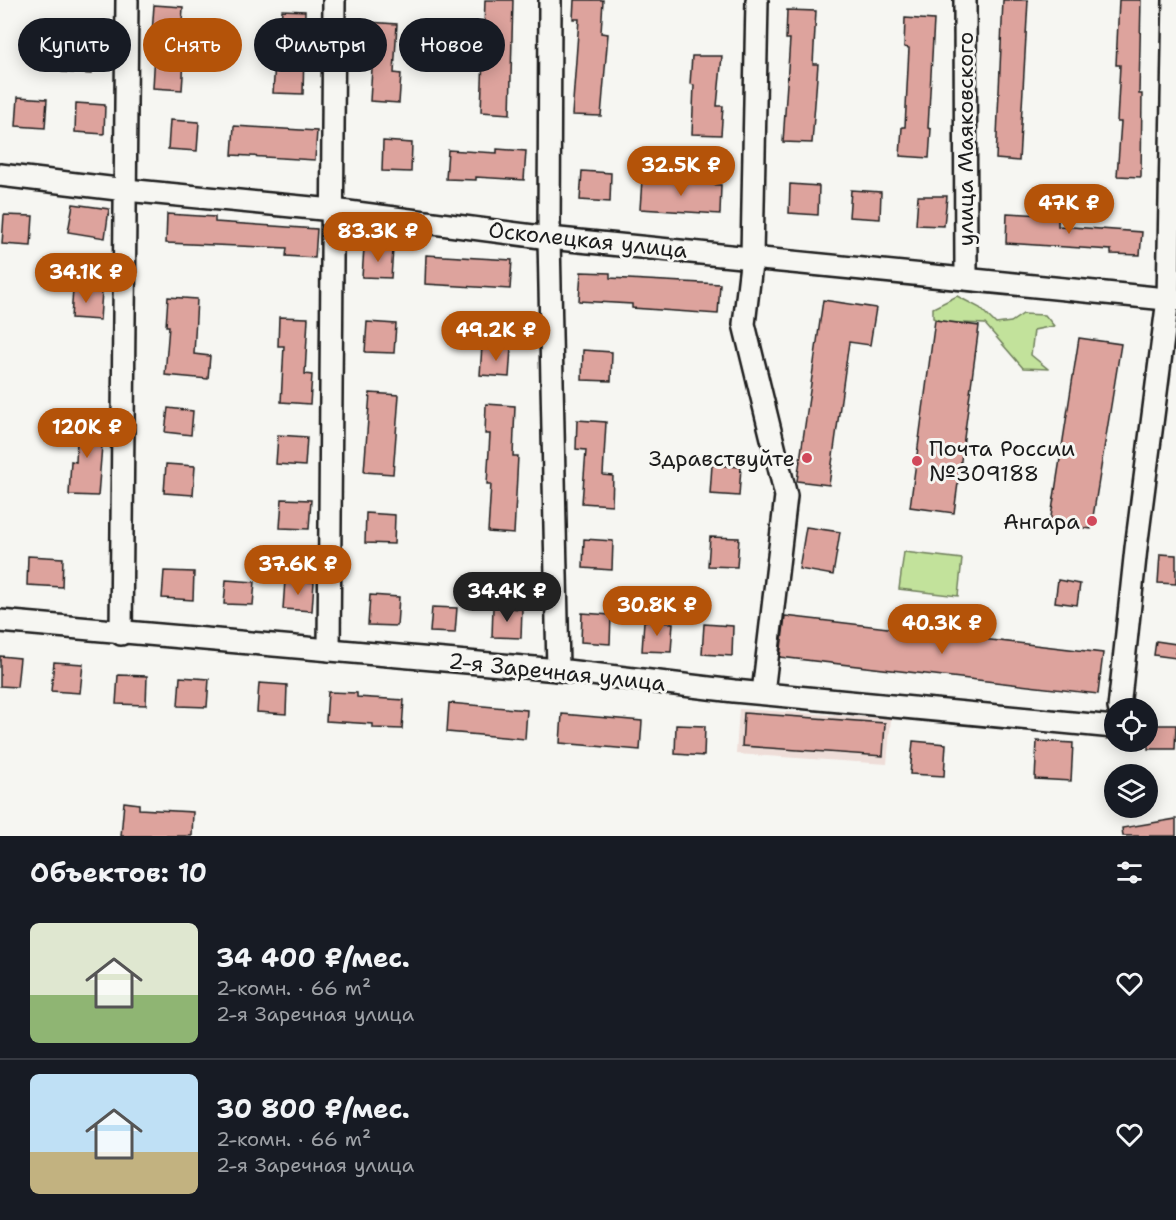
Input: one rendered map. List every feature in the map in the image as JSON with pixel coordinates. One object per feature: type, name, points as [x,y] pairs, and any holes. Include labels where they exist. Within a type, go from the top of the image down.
[{"type":"street","points":[[121,634],[127,0]]},
{"type":"street","points":[[329,650],[334,0]]},
{"type":"street","points":[[550,0],[549,238],[558,670]]},
{"type":"street","points":[[757,0],[752,256],[744,324],[786,496],[763,693]]},
{"type":"street","name":"улица Маяковского","points":[[965,0],[966,278]]},
{"type":"street","points":[[1120,698],[1136,548],[1172,300],[1174,0]]},
{"type":"street","name":"Осколецкая улица","points":[[0,175],[333,210],[549,238],[752,256],[1172,300]]},
{"type":"street","name":"2-я Заречная улица","points":[[0,621],[121,634],[558,670],[763,693],[1104,726]]},
{"type":"shaded area","points":[[739,709],[891,719],[887,764],[736,754]]},
{"type":"green space","points":[[957,296],[980,308],[996,324],[1011,322],[1023,314],[1045,315],[1054,326],[1034,330],[1031,355],[1048,369],[1023,368],[985,324],[942,322],[933,318],[933,308]]},
{"type":"green space","points":[[904,552],[962,559],[958,596],[899,589]]},
{"type":"building","points":[[485,0],[513,0],[510,114],[481,112],[482,72],[505,72],[505,18],[484,18]]},
{"type":"building","points":[[574,0],[603,0],[601,33],[608,34],[601,116],[572,115],[579,19],[573,19]]},
{"type":"building","points":[[1003,0],[1028,0],[1019,161],[996,159]]},
{"type":"building","points":[[1119,0],[1141,0],[1139,94],[1142,94],[1141,177],[1117,176],[1121,122],[1117,122],[1120,65],[1116,65]]},
{"type":"building","points":[[154,5],[183,7],[182,18],[153,18]]},
{"type":"building","points":[[282,10],[305,11],[305,18],[281,18]]},
{"type":"building","points":[[787,10],[816,11],[813,64],[818,64],[812,143],[783,142],[790,39],[786,39]]},
{"type":"building","points":[[905,18],[934,20],[928,128],[931,129],[929,158],[900,156],[902,127],[905,127],[909,48],[904,47]]},
{"type":"building","points":[[387,23],[397,24],[394,73],[401,74],[399,103],[370,101],[372,72],[387,72]]},
{"type":"building","points":[[692,56],[722,56],[717,106],[723,106],[721,135],[692,134],[694,85],[690,84]]},
{"type":"building","points":[[62,72],[91,72],[91,74]]},
{"type":"building","points":[[154,72],[183,72],[182,90],[153,88]]},
{"type":"building","points":[[274,72],[304,72],[303,94],[273,93]]},
{"type":"building","points":[[18,97],[47,99],[45,128],[16,126]]},
{"type":"building","points":[[76,103],[105,105],[104,134],[75,132]]},
{"type":"building","points":[[170,120],[199,122],[197,151],[168,149]]},
{"type":"building","points":[[234,126],[317,131],[315,160],[232,155]]},
{"type":"building","points":[[383,141],[412,143],[411,172],[382,171]]},
{"type":"building","points":[[497,149],[526,151],[524,180],[476,177],[476,180],[446,179],[448,150],[497,153]]},
{"type":"building","points":[[582,171],[611,173],[610,202],[580,200]]},
{"type":"building","points":[[642,180],[721,185],[720,214],[640,209]]},
{"type":"building","points":[[790,184],[819,186],[818,215],[789,213]]},
{"type":"building","points":[[851,190],[881,192],[880,219],[849,217]]},
{"type":"building","points":[[918,196],[947,196],[944,226],[916,225]]},
{"type":"building","points":[[73,204],[109,209],[105,238],[68,232]]},
{"type":"building","points":[[1007,213],[1058,216],[1058,226],[1142,232],[1140,255],[1111,254],[1111,250],[1006,243]]},
{"type":"building","points":[[167,214],[215,217],[215,222],[317,229],[315,258],[286,256],[287,248],[166,243]]},
{"type":"building","points":[[4,215],[33,216],[31,246],[2,244]]},
{"type":"building","points":[[364,248],[393,249],[391,278],[362,277]]},
{"type":"building","points":[[426,255],[512,260],[510,289],[425,284]]},
{"type":"building","points":[[581,272],[610,273],[610,278],[720,284],[718,314],[632,308],[632,304],[579,301]]},
{"type":"building","points":[[73,289],[102,291],[100,320],[71,318]]},
{"type":"building","points":[[168,297],[197,299],[194,354],[210,356],[208,379],[165,375],[169,326],[166,326]]},
{"type":"building","points":[[823,300],[876,308],[870,345],[849,342],[829,485],[797,481]]},
{"type":"building","points":[[279,317],[308,318],[305,374],[312,375],[310,404],[281,402],[284,346],[278,346]]},
{"type":"building","points":[[935,320],[979,326],[954,513],[910,507]]},
{"type":"building","points":[[367,322],[396,324],[394,353],[365,352]]},
{"type":"building","points":[[1079,338],[1121,344],[1091,529],[1050,523]]},
{"type":"building","points":[[482,346],[511,348],[509,377],[480,375]]},
{"type":"building","points":[[583,350],[612,352],[611,381],[582,380]]},
{"type":"building","points":[[370,393],[399,395],[393,474],[364,472]]},
{"type":"building","points":[[486,404],[515,406],[513,456],[518,456],[514,534],[488,532],[491,484],[487,484],[490,434],[485,434]]},
{"type":"building","points":[[168,408],[193,411],[191,435],[165,432]]},
{"type":"building","points":[[78,419],[104,420],[98,496],[69,495],[71,461],[76,462]]},
{"type":"building","points":[[577,420],[606,422],[603,475],[613,476],[612,505],[582,503],[586,450],[576,449]]},
{"type":"building","points":[[278,435],[307,437],[305,466],[276,464]]},
{"type":"building","points":[[166,464],[195,466],[193,495],[164,493]]},
{"type":"building","points":[[712,465],[741,467],[739,496],[710,494]]},
{"type":"building","points":[[282,499],[311,500],[309,529],[280,528]]},
{"type":"building","points":[[366,513],[395,515],[394,544],[365,543]]},
{"type":"building","points":[[806,527],[840,532],[833,575],[799,569]]},
{"type":"building","points":[[710,537],[739,538],[737,567],[708,566]]},
{"type":"building","points":[[584,539],[613,541],[612,570],[583,568]]},
{"type":"building","points":[[1160,554],[1176,555],[1176,584],[1158,583]]},
{"type":"building","points":[[28,556],[63,558],[62,587],[27,585]]},
{"type":"building","points":[[164,571],[194,572],[193,600],[162,598]]},
{"type":"building","points":[[226,580],[255,582],[253,605],[224,604]]},
{"type":"building","points":[[285,580],[314,582],[312,611],[283,609]]},
{"type":"building","points":[[1058,580],[1080,584],[1077,605],[1055,602]]},
{"type":"building","points":[[370,595],[399,597],[397,626],[368,625]]},
{"type":"building","points":[[432,607],[457,608],[455,633],[430,632]]},
{"type":"building","points":[[493,607],[522,609],[521,638],[492,637]]},
{"type":"building","points":[[582,613],[611,615],[610,644],[581,642]]},
{"type":"building","points":[[785,616],[1103,653],[1098,694],[780,657]]},
{"type":"building","points":[[644,621],[673,623],[671,652],[642,651]]},
{"type":"building","points":[[704,624],[733,626],[732,656],[702,654]]},
{"type":"building","points":[[1156,641],[1176,644],[1176,658],[1154,655]]},
{"type":"building","points":[[0,656],[20,658],[17,687],[0,686]]},
{"type":"building","points":[[54,662],[83,664],[80,693],[51,691]]},
{"type":"building","points":[[118,675],[147,676],[146,705],[116,704]]},
{"type":"building","points":[[180,677],[209,679],[207,707],[178,706]]},
{"type":"building","points":[[259,683],[287,685],[286,714],[257,712]]},
{"type":"building","points":[[328,692],[357,693],[357,697],[404,700],[402,729],[373,728],[373,724],[326,721]]},
{"type":"building","points":[[449,703],[527,710],[525,739],[447,732]]},
{"type":"building","points":[[744,713],[885,723],[883,756],[742,746]]},
{"type":"building","points":[[562,714],[642,721],[640,750],[560,743]]},
{"type":"building","points":[[676,725],[705,726],[704,756],[675,754]]},
{"type":"building","points":[[1158,725],[1176,725],[1175,749],[1158,749]]},
{"type":"building","points":[[913,741],[946,744],[944,776],[910,774]]},
{"type":"building","points":[[1037,741],[1073,743],[1071,781],[1035,779]]},
{"type":"building","points":[[124,802],[139,804],[139,809],[193,812],[192,836],[121,836]]},
{"type":"building","points":[[1176,819],[1176,836],[1123,836],[1122,828]]},
{"type":"place","name":"Здравствуйте","points":[[807,458]]},
{"type":"place","name":"Почта России №309188","points":[[917,461]]},
{"type":"place","name":"Ангара","points":[[1092,521]]}]
